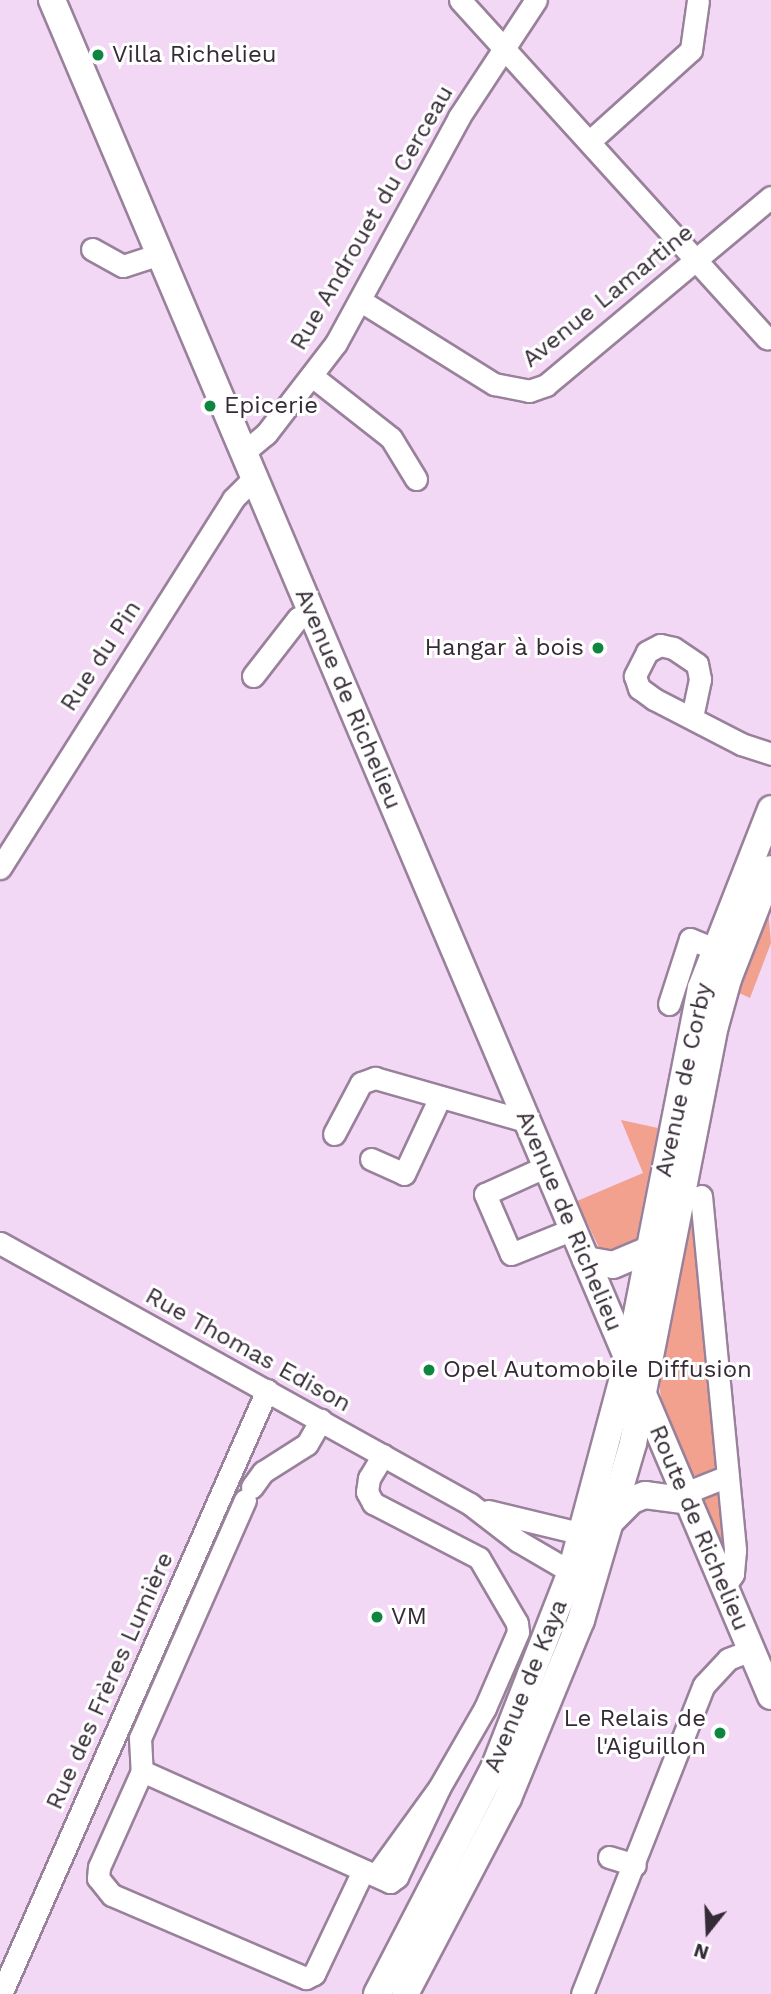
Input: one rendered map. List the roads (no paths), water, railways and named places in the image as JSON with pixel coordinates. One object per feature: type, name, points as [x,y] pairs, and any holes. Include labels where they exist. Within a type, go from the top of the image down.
[{"type":"main road","name":"Avenue de Richelieu","points":[[51,0],[529,1122],[643,1398]]},
{"type":"main road","name":"Avenue de Corby","points":[[628,1360],[693,1021],[715,949],[771,809]]},
{"type":"main road","name":"Avenue de Corby","points":[[643,1398],[715,1026],[728,979],[771,869]]},
{"type":"main road","points":[[586,1260],[613,1265],[648,1250]]},
{"type":"main road","name":"Avenue de Kaya","points":[[405,1994],[513,1786],[588,1557],[628,1360]]},
{"type":"main road","name":"Route de Richelieu","points":[[643,1398],[726,1584],[771,1696]]},
{"type":"main road","name":"Avenue de Kaya","points":[[377,1994],[495,1766],[588,1557],[612,1521],[643,1398]]},
{"type":"main road","points":[[612,1521],[632,1500],[645,1496],[687,1497]]},
{"type":"street","points":[[460,0],[698,259],[767,339]]},
{"type":"street","name":"Rue Androuet du Cerceau","points":[[243,453],[266,435],[312,376],[361,301],[429,168],[503,46],[536,0]]},
{"type":"street","points":[[590,141],[691,50],[698,0]]},
{"type":"street","name":"Avenue Lamartine","points":[[361,301],[494,384],[529,391],[546,385],[771,197]]},
{"type":"street","points":[[92,249],[123,266],[159,254]]},
{"type":"street","points":[[312,376],[391,438],[416,479]]},
{"type":"street","name":"Rue du Pin","points":[[0,868],[233,499],[254,478]]},
{"type":"street","points":[[253,676],[298,618],[311,612]]},
{"type":"street","points":[[692,718],[741,744],[771,754]]},
{"type":"street","points":[[670,1004],[690,940],[715,949]]},
{"type":"street","points":[[334,1134],[361,1083],[375,1078],[529,1122]]},
{"type":"street","points":[[370,1158],[404,1174],[440,1097]]},
{"type":"street","points":[[547,1166],[485,1194],[511,1254],[573,1229]]},
{"type":"street","points":[[701,1196],[735,1550],[733,1574],[726,1584]]},
{"type":"street","name":"Rue Thomas Edison","points":[[0,1243],[470,1504],[518,1541],[588,1557]]},
{"type":"street","name":"Rue des Frères Lumière","points":[[1,1994],[267,1390]]},
{"type":"street","points":[[321,1420],[307,1444],[263,1472],[249,1494],[140,1738],[142,1771],[99,1867],[98,1878],[112,1895],[306,1978],[314,1973],[370,1873]]},
{"type":"street","points":[[142,1771],[390,1882],[397,1877],[439,1788],[485,1708],[518,1632],[517,1623],[479,1558],[373,1503],[367,1492],[369,1478],[383,1455]]},
{"type":"street","points":[[687,1497],[729,1476]]},
{"type":"street","name":"Rue Thomas Edison","points":[[470,1504],[517,1521],[588,1557]]},
{"type":"street","points":[[582,1994],[704,1685],[721,1664],[752,1650]]},
{"type":"street","points":[[608,1857],[635,1865]]},
{"type":"place","name":"Villa Richelieu","points":[[98,55]]},
{"type":"place","name":"Epicerie","points":[[210,406]]},
{"type":"place","name":"Hangar à bois","points":[[598,648]]},
{"type":"place","name":"Opel Automobile Diffusion","points":[[429,1370]]},
{"type":"place","name":"VM","points":[[377,1617]]},
{"type":"place","name":"Le Relais de l'Aiguillon","points":[[720,1733]]}]
